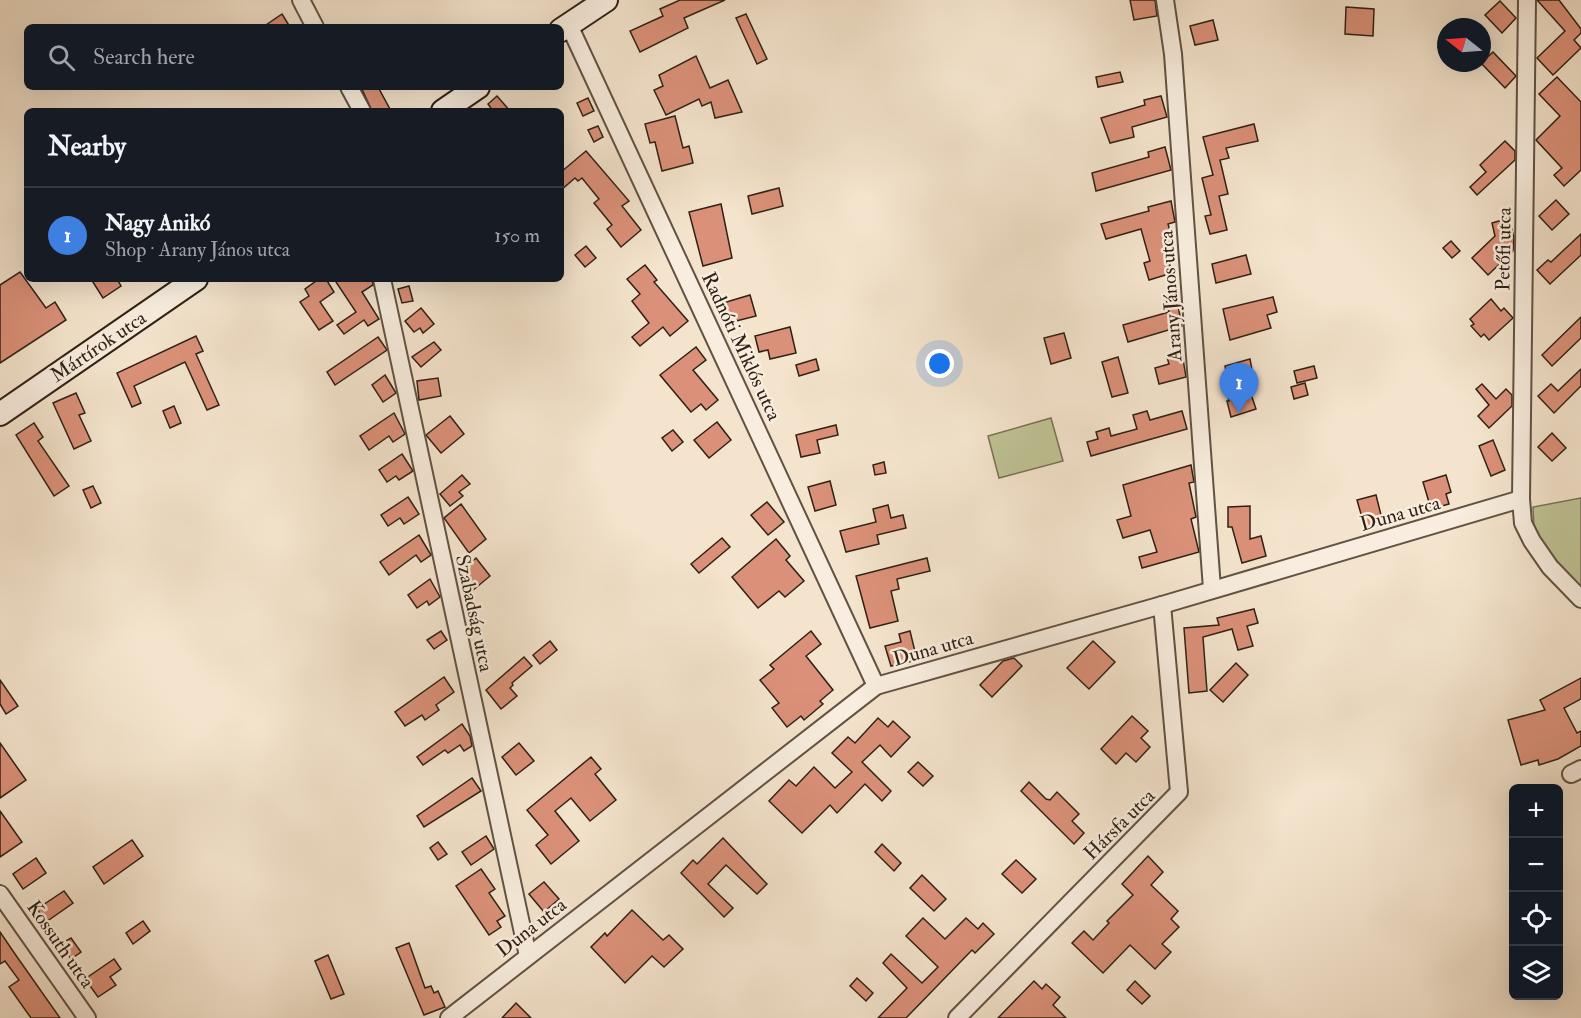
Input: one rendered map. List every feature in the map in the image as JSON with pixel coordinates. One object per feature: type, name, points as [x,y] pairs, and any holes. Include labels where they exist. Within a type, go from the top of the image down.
[{"type":"main road","points":[[565,28],[606,0]]},
{"type":"main road","points":[[447,108],[474,90]]},
{"type":"main road","name":"Mártírok utca","points":[[0,414],[192,282]]},
{"type":"street","points":[[300,0],[313,24]]},
{"type":"street","name":"Arany János utca","points":[[1165,0],[1173,54],[1212,590]]},
{"type":"street","name":"Petőfi utca","points":[[1527,0],[1521,499],[1523,523],[1550,567],[1581,598]]},
{"type":"street","name":"Radnóti Miklós utca","points":[[565,28],[876,686]]},
{"type":"street","points":[[351,90],[360,108]]},
{"type":"street","name":"Szabadság utca","points":[[383,282],[528,956]]},
{"type":"street","name":"Duna utca","points":[[449,1018],[876,686],[1162,605],[1521,499]]},
{"type":"street","name":"Hársfa utca","points":[[957,1018],[1179,792],[1162,605]]},
{"type":"street","name":"Kossuth utca","points":[[0,894],[87,1018]]},
{"type":"green space","points":[[1051,418],[1063,461],[999,478],[988,436]]},
{"type":"green space","points":[[1581,498],[1581,589],[1552,561],[1534,529],[1533,507]]},
{"type":"building","points":[[680,0],[725,0],[684,18],[688,28],[640,52],[630,31],[663,16],[660,9]]},
{"type":"building","points":[[1130,0],[1155,0],[1157,16],[1134,20]]},
{"type":"building","points":[[1537,0],[1559,0],[1581,29],[1581,33],[1574,40],[1581,48],[1553,75],[1537,58],[1565,31]]},
{"type":"building","points":[[1500,1],[1516,18],[1502,33],[1491,21],[1491,18],[1485,15]]},
{"type":"building","points":[[1346,7],[1374,9],[1373,36],[1345,34]]},
{"type":"building","points":[[282,14],[288,24],[267,24]]},
{"type":"building","points":[[746,14],[767,59],[757,64],[736,18]]},
{"type":"building","points":[[1213,20],[1218,40],[1195,45],[1190,26]]},
{"type":"building","points":[[1493,52],[1516,76],[1505,88],[1490,72]]},
{"type":"building","points":[[696,56],[710,88],[728,80],[742,112],[715,118],[711,102],[702,106],[699,99],[666,115],[654,90],[663,86],[659,75]]},
{"type":"building","points":[[1120,72],[1123,82],[1098,87],[1096,77]]},
{"type":"building","points":[[1557,77],[1581,102],[1581,170],[1564,186],[1554,175],[1562,168],[1536,140],[1560,116],[1539,94]]},
{"type":"building","points":[[362,90],[380,90],[389,108],[371,108]]},
{"type":"building","points":[[497,96],[507,108],[491,108],[488,104]]},
{"type":"building","points":[[1161,96],[1167,117],[1132,127],[1134,137],[1110,143],[1101,118],[1145,105],[1144,100]]},
{"type":"building","points":[[588,98],[594,111],[583,116],[577,103]]},
{"type":"building","points":[[675,116],[683,148],[689,146],[693,163],[662,171],[655,142],[650,143],[645,124]]},
{"type":"building","points":[[1254,124],[1258,141],[1226,148],[1229,158],[1220,160],[1228,194],[1219,196],[1227,230],[1210,234],[1205,216],[1211,215],[1202,178],[1213,175],[1203,137]]},
{"type":"building","points":[[598,126],[603,137],[594,142],[588,130]]},
{"type":"building","points":[[1505,141],[1515,151],[1515,160],[1477,195],[1470,187],[1486,172],[1480,165]]},
{"type":"building","points":[[1165,147],[1171,170],[1096,191],[1092,173],[1149,157],[1148,152]]},
{"type":"building","points":[[586,151],[629,201],[622,206],[641,230],[621,247],[607,229],[612,225],[594,203],[599,199],[582,178],[578,181],[575,178],[564,187],[564,169]]},
{"type":"building","points":[[779,188],[783,206],[752,214],[748,196]]},
{"type":"building","points":[[1556,200],[1569,214],[1552,230],[1539,216]]},
{"type":"building","points":[[1171,201],[1175,222],[1168,224],[1175,249],[1166,251],[1172,273],[1149,280],[1144,263],[1150,261],[1141,229],[1106,239],[1101,224],[1149,211],[1148,207]]},
{"type":"building","points":[[721,204],[732,258],[703,266],[689,212]]},
{"type":"building","points":[[1509,218],[1514,238],[1513,251],[1488,275],[1472,258],[1495,236],[1492,223]]},
{"type":"building","points":[[1581,234],[1581,255],[1550,284],[1537,270],[1548,260],[1551,262]]},
{"type":"building","points":[[1451,241],[1460,251],[1452,258],[1443,248]]},
{"type":"building","points":[[586,246],[596,258],[585,267],[575,255]]},
{"type":"building","points":[[1246,255],[1251,274],[1216,283],[1212,264]]},
{"type":"building","points":[[645,265],[657,280],[654,282],[688,321],[670,336],[663,327],[640,346],[632,337],[649,323],[632,301],[640,294],[627,279]]},
{"type":"building","points":[[20,272],[24,282],[27,282],[46,308],[55,302],[66,320],[0,363],[0,285]]},
{"type":"building","points":[[93,282],[119,282],[121,286],[103,298]]},
{"type":"building","points":[[315,282],[328,282],[334,292],[320,302],[333,321],[319,330],[300,302],[309,296],[305,289]]},
{"type":"building","points":[[336,282],[372,282],[373,285],[362,292],[379,319],[368,326],[364,320],[344,334],[337,325],[356,312]]},
{"type":"building","points":[[409,286],[413,301],[402,303],[398,289]]},
{"type":"building","points":[[750,295],[756,316],[728,323],[723,303]]},
{"type":"building","points":[[1176,296],[1182,326],[1128,342],[1123,325],[1169,312],[1166,299]]},
{"type":"building","points":[[1273,297],[1277,312],[1267,315],[1271,328],[1230,340],[1223,309]]},
{"type":"building","points":[[1491,299],[1501,311],[1504,308],[1513,318],[1489,340],[1484,334],[1481,337],[1471,326],[1474,324],[1470,319]]},
{"type":"building","points":[[421,308],[434,324],[423,333],[420,328],[414,332],[405,321]]},
{"type":"building","points":[[1581,317],[1581,338],[1552,366],[1542,355]]},
{"type":"building","points":[[790,327],[796,353],[770,359],[768,350],[759,352],[755,336]]},
{"type":"building","points":[[1064,333],[1071,358],[1051,364],[1044,338]]},
{"type":"building","points":[[196,336],[203,351],[196,354],[219,405],[207,410],[185,362],[134,386],[141,403],[132,407],[117,373]]},
{"type":"building","points":[[378,337],[387,350],[335,385],[327,372]]},
{"type":"building","points":[[434,342],[441,350],[421,367],[412,357]]},
{"type":"building","points":[[696,347],[706,360],[693,370],[718,400],[706,410],[701,404],[691,412],[660,375]]},
{"type":"building","points":[[1182,353],[1186,377],[1159,384],[1155,368],[1169,364],[1167,357]]},
{"type":"building","points":[[1118,357],[1128,393],[1112,397],[1102,362]]},
{"type":"building","points":[[816,359],[819,370],[799,376],[796,365]]},
{"type":"building","points":[[1250,359],[1254,381],[1251,382],[1254,393],[1251,394],[1256,409],[1231,417],[1227,401],[1229,401],[1226,390],[1229,389],[1225,366]]},
{"type":"building","points":[[1314,366],[1317,378],[1297,383],[1294,371]]},
{"type":"building","points":[[1581,369],[1581,386],[1554,413],[1538,396],[1551,384],[1558,391]]},
{"type":"building","points":[[385,375],[396,393],[383,402],[372,385]]},
{"type":"building","points":[[438,378],[441,396],[419,400],[417,381]]},
{"type":"building","points":[[1305,383],[1308,395],[1294,399],[1291,387]]},
{"type":"building","points":[[1482,384],[1496,399],[1506,389],[1512,395],[1512,406],[1489,428],[1478,416],[1489,405],[1476,389]]},
{"type":"building","points":[[76,393],[85,413],[79,415],[91,441],[74,449],[53,403]]},
{"type":"building","points":[[174,406],[181,423],[170,428],[163,411]]},
{"type":"building","points":[[1147,411],[1150,420],[1182,411],[1187,429],[1091,456],[1087,442],[1098,439],[1096,432],[1109,428],[1111,436],[1137,429],[1133,415]]},
{"type":"building","points":[[394,413],[405,434],[393,442],[389,436],[369,450],[360,436]]},
{"type":"building","points":[[450,416],[464,434],[441,453],[426,435]]},
{"type":"building","points":[[717,422],[731,440],[709,458],[694,440]]},
{"type":"building","points":[[34,423],[43,437],[38,441],[69,486],[54,496],[16,435]]},
{"type":"building","points":[[836,425],[838,435],[817,440],[820,453],[801,457],[796,435]]},
{"type":"building","points":[[673,430],[683,442],[672,451],[662,438]]},
{"type":"building","points":[[1552,433],[1566,448],[1552,461],[1538,447]]},
{"type":"building","points":[[1493,440],[1505,470],[1491,476],[1479,446]]},
{"type":"building","points":[[402,454],[413,471],[399,480],[396,476],[387,482],[379,470]]},
{"type":"building","points":[[884,462],[886,473],[875,475],[873,465]]},
{"type":"building","points":[[1191,465],[1194,482],[1189,483],[1196,517],[1191,519],[1199,552],[1142,568],[1139,557],[1157,552],[1150,530],[1123,538],[1117,520],[1131,516],[1123,485]]},
{"type":"building","points":[[462,475],[470,484],[459,492],[463,496],[450,506],[440,494]]},
{"type":"building","points":[[1446,475],[1451,492],[1446,494],[1449,504],[1431,509],[1423,482]]},
{"type":"building","points":[[830,481],[836,505],[815,511],[808,487]]},
{"type":"building","points":[[93,486],[101,503],[91,508],[83,490]]},
{"type":"building","points":[[1376,495],[1383,523],[1365,528],[1357,500]]},
{"type":"building","points":[[408,497],[419,514],[404,524],[400,518],[388,526],[381,515]]},
{"type":"building","points":[[767,502],[784,522],[768,535],[751,515]]},
{"type":"building","points":[[461,504],[486,539],[469,553],[444,518]]},
{"type":"building","points":[[888,505],[891,518],[903,515],[906,528],[877,535],[879,544],[846,552],[840,531],[876,522],[873,509]]},
{"type":"building","points":[[1250,506],[1250,539],[1261,536],[1266,556],[1242,563],[1232,527],[1228,527],[1228,507]]},
{"type":"building","points":[[419,535],[431,555],[421,562],[416,555],[389,575],[380,562]]},
{"type":"building","points":[[722,538],[730,547],[699,573],[691,564]]},
{"type":"building","points":[[776,539],[790,556],[786,560],[804,581],[785,597],[779,591],[758,608],[732,577]]},
{"type":"building","points":[[476,558],[490,576],[472,591],[458,574]]},
{"type":"building","points":[[927,558],[930,571],[897,579],[899,589],[891,591],[898,621],[870,628],[856,576]]},
{"type":"building","points":[[430,579],[440,597],[429,605],[427,601],[417,608],[408,595]]},
{"type":"building","points":[[1254,609],[1258,623],[1247,626],[1253,646],[1238,650],[1232,629],[1203,637],[1207,691],[1189,693],[1184,628],[1219,625],[1217,618]]},
{"type":"building","points":[[441,631],[447,640],[434,649],[427,640]]},
{"type":"building","points":[[811,631],[821,644],[806,656],[833,690],[820,701],[823,704],[804,720],[801,716],[787,727],[772,708],[779,703],[760,680],[774,669],[770,665]]},
{"type":"building","points":[[910,631],[917,660],[891,666],[885,646],[901,642],[899,634]]},
{"type":"building","points":[[550,641],[557,650],[540,664],[533,655]]},
{"type":"building","points":[[1093,641],[1115,662],[1089,689],[1067,668]]},
{"type":"building","points":[[524,657],[532,666],[512,683],[510,688],[517,696],[501,709],[486,690]]},
{"type":"building","points":[[1014,658],[1022,666],[992,697],[980,685],[1003,661]]},
{"type":"building","points":[[1236,663],[1248,675],[1223,702],[1210,690]]},
{"type":"building","points":[[444,677],[454,692],[436,705],[439,710],[425,720],[422,715],[405,726],[395,712]]},
{"type":"building","points":[[1581,678],[1581,699],[1564,708],[1577,733],[1581,731],[1581,746],[1558,759],[1539,765],[1538,760],[1521,765],[1508,720],[1545,710],[1540,700]]},
{"type":"building","points":[[0,680],[18,706],[6,714],[0,704]]},
{"type":"building","points":[[1132,716],[1148,731],[1141,738],[1150,747],[1136,762],[1126,753],[1116,764],[1101,749]]},
{"type":"building","points":[[878,718],[888,727],[893,721],[910,737],[891,757],[880,745],[862,762],[891,791],[882,801],[865,784],[837,813],[830,805],[802,833],[769,801],[789,780],[796,786],[814,767],[835,788],[852,772],[832,753],[848,737],[855,743]]},
{"type":"building","points":[[462,724],[470,736],[472,746],[464,751],[460,745],[448,753],[445,750],[423,765],[417,757]]},
{"type":"building","points":[[0,743],[26,780],[0,798]]},
{"type":"building","points":[[519,743],[534,761],[516,775],[502,757]]},
{"type":"building","points":[[591,757],[601,769],[595,774],[616,800],[590,821],[571,798],[555,811],[579,841],[551,864],[536,845],[548,835],[527,810]]},
{"type":"building","points":[[918,762],[933,776],[923,786],[908,772]]},
{"type":"building","points":[[472,778],[481,791],[424,827],[417,816]]},
{"type":"building","points":[[1029,782],[1046,799],[1050,800],[1057,792],[1079,814],[1072,821],[1084,833],[1074,844],[1021,791]]},
{"type":"building","points":[[0,811],[22,842],[0,857]]},
{"type":"building","points":[[486,836],[494,849],[471,865],[462,852]]},
{"type":"building","points":[[723,838],[767,884],[757,894],[726,865],[708,884],[733,908],[724,917],[681,873],[693,860],[697,864]]},
{"type":"building","points":[[132,840],[143,856],[104,884],[93,867]]},
{"type":"building","points":[[438,842],[447,854],[438,860],[430,848]]},
{"type":"building","points":[[882,844],[901,863],[894,871],[875,852]]},
{"type":"building","points":[[1148,856],[1163,872],[1151,885],[1178,911],[1171,919],[1179,927],[1162,944],[1171,952],[1155,969],[1130,945],[1103,973],[1072,943],[1084,931],[1093,940],[1109,923],[1107,921],[1133,895],[1122,884]]},
{"type":"building","points":[[36,858],[46,873],[23,889],[13,874]]},
{"type":"building","points":[[1016,860],[1036,879],[1022,893],[1002,874]]},
{"type":"building","points":[[481,869],[495,889],[489,893],[505,916],[497,921],[501,927],[489,935],[456,886]]},
{"type":"building","points":[[922,875],[946,899],[934,911],[910,888]]},
{"type":"building","points":[[544,882],[559,899],[544,912],[529,894]]},
{"type":"building","points":[[64,891],[73,903],[46,922],[37,909]]},
{"type":"building","points":[[632,910],[663,940],[669,935],[683,949],[664,967],[652,956],[625,983],[591,947],[605,933],[607,936]]},
{"type":"building","points":[[923,918],[945,939],[966,918],[978,929],[983,923],[994,934],[975,953],[972,950],[906,1018],[878,1018],[907,988],[883,963],[891,954],[922,983],[938,967],[906,936]]},
{"type":"building","points":[[143,921],[150,931],[133,944],[126,933]]},
{"type":"building","points":[[0,932],[60,1018],[31,1018],[9,987],[19,980],[5,961],[0,964]]},
{"type":"building","points":[[71,938],[81,952],[71,959],[61,944]]},
{"type":"building","points":[[409,943],[425,988],[431,986],[434,993],[438,991],[445,1007],[424,1015],[396,948]]},
{"type":"building","points":[[328,955],[344,994],[331,999],[315,961]]},
{"type":"building","points":[[114,959],[121,969],[110,977],[116,985],[98,997],[85,979]]},
{"type":"building","points":[[857,978],[873,993],[866,1001],[850,986]]},
{"type":"building","points":[[1034,981],[1042,989],[1046,984],[1060,997],[1053,1005],[1066,1018],[998,1018]]},
{"type":"building","points":[[1135,981],[1150,996],[1142,1004],[1127,990]]},
{"type":"building","points":[[516,1003],[531,1018],[502,1018]]},
{"type":"place","name":"Nagy Anikó","points":[[1239,413]]}]
